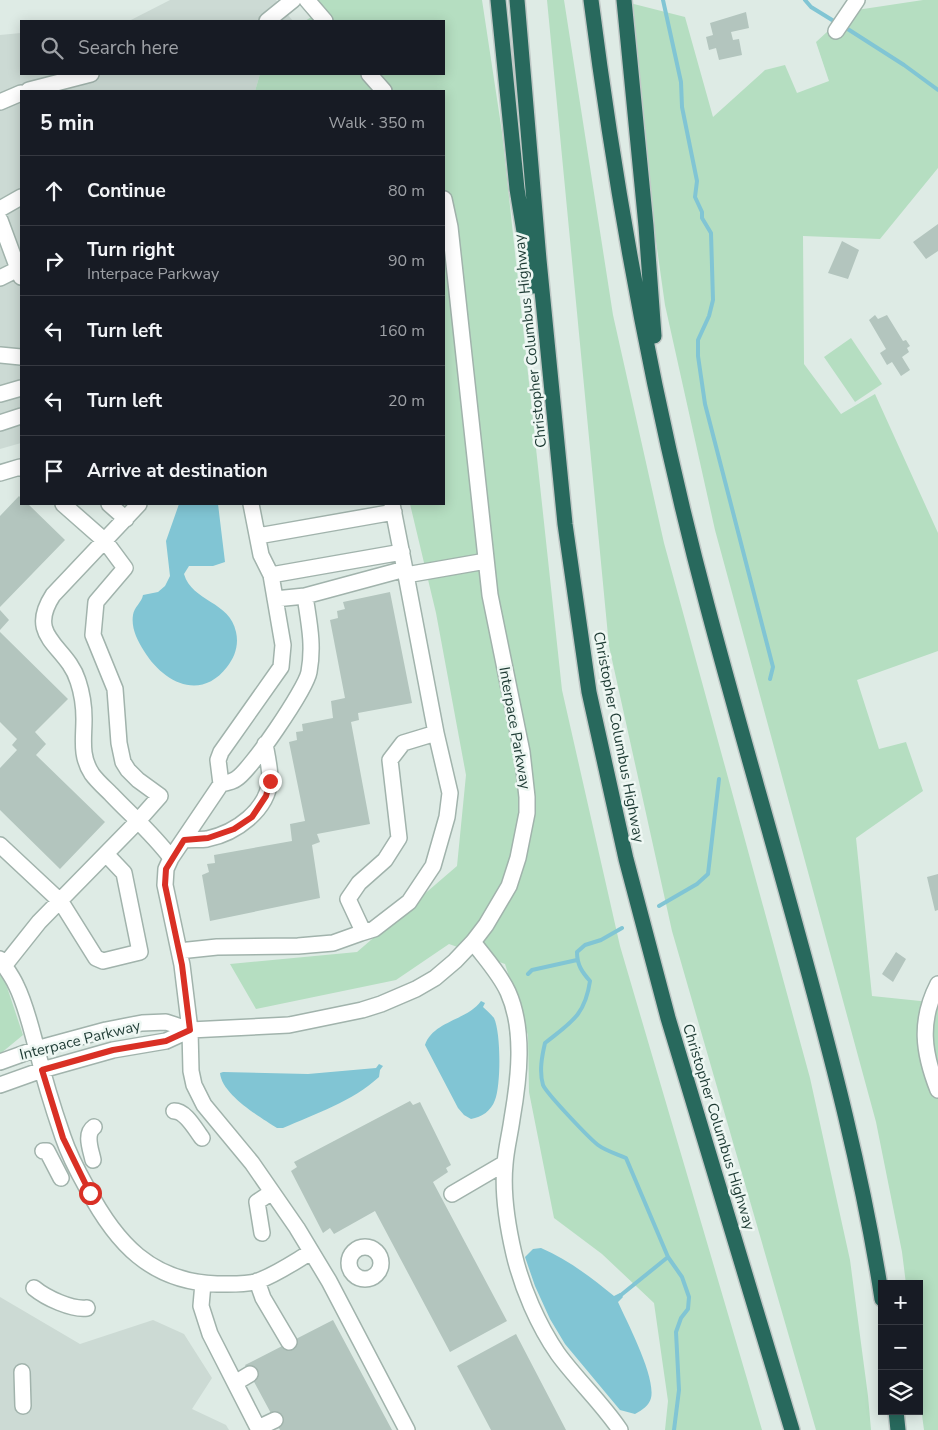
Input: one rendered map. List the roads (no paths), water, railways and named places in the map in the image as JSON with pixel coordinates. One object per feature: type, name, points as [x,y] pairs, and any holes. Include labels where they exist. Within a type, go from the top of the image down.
[{"type":"highway","points":[[498,0],[517,189],[557,435]]},
{"type":"highway","name":"Christopher Columbus Highway","points":[[517,0],[539,260],[565,524],[589,692],[626,860],[670,1027],[792,1430]]},
{"type":"highway","points":[[590,0],[620,205],[659,402],[707,603],[835,1068],[874,1244],[879,1280]]},
{"type":"highway","points":[[624,0],[646,226],[659,402]]},
{"type":"highway","points":[[896,1415],[898,1430]]},
{"type":"street","points":[[268,20],[293,0]]},
{"type":"street","points":[[307,0],[323,20]]},
{"type":"street","points":[[836,31],[856,0]]},
{"type":"street","points":[[30,90],[87,75]]},
{"type":"street","points":[[370,75],[383,90]]},
{"type":"street","points":[[0,102],[20,94]]},
{"type":"street","points":[[0,209],[20,198]]},
{"type":"street","name":"Interpace Parkway","points":[[0,1062],[36,1049],[106,1030],[142,1023],[166,1022],[190,1030],[289,1025],[362,1010],[381,1004],[416,989],[435,978],[455,961],[486,925],[509,886],[515,872],[527,813],[527,797],[522,752],[490,594],[450,228],[445,205]]},
{"type":"street","points":[[0,220],[20,273],[0,278]]},
{"type":"street","points":[[0,356],[20,357]]},
{"type":"street","points":[[0,394],[20,388]]},
{"type":"street","points":[[0,423],[20,416]]},
{"type":"street","points":[[0,473],[20,467]]},
{"type":"street","points":[[64,505],[105,541],[125,568],[96,602],[93,635],[115,689],[119,743],[123,762],[138,780],[160,796],[2,962],[16,985],[29,1018],[36,1049],[63,1138],[100,1212],[113,1232],[144,1260],[164,1273],[191,1282],[243,1283],[257,1281],[311,1252]]},
{"type":"street","points":[[110,505],[126,520]]},
{"type":"street","points":[[138,505],[53,595],[46,605],[43,619],[44,630],[49,639],[67,659],[78,678],[83,706],[83,752],[87,765],[93,775],[171,858]]},
{"type":"street","points":[[222,784],[218,760],[221,752],[281,666],[283,645],[271,575],[261,555],[251,505]]},
{"type":"street","points":[[179,951],[217,947],[298,946],[333,943],[374,929],[409,902],[433,866],[447,817],[450,793],[436,733],[393,508],[258,536]]},
{"type":"street","points":[[271,575],[402,552]]},
{"type":"street","points":[[275,599],[305,596],[406,572],[486,561]]},
{"type":"street","points":[[305,596],[313,646],[309,675],[291,708],[252,763],[237,779],[222,784],[171,858],[166,869],[165,885],[179,951],[190,1030],[191,1071],[194,1085],[204,1105],[252,1163],[272,1192],[329,1281],[407,1430]]},
{"type":"street","points":[[361,933],[362,929],[348,899],[359,883],[385,860],[399,838],[390,760],[403,743],[436,733]]},
{"type":"street","points":[[184,840],[208,838],[234,829],[252,817],[266,796],[270,781],[265,744]]},
{"type":"street","points":[[0,845],[61,902],[96,958],[103,961],[140,952],[124,873],[106,854]]},
{"type":"street","points":[[473,942],[498,975],[508,992],[514,1011],[519,1040],[516,1094],[505,1163],[504,1198],[514,1256],[537,1316],[558,1354],[604,1407],[620,1430]]},
{"type":"street","points":[[938,984],[932,995],[927,1012],[924,1036],[926,1054],[938,1090]]},
{"type":"street","name":"Interpace Parkway","points":[[0,1085],[42,1070],[113,1050],[166,1041],[190,1030]]},
{"type":"street","points":[[174,1111],[179,1111],[183,1114],[202,1138]]},
{"type":"street","points":[[93,1160],[88,1134],[94,1127]]},
{"type":"street","points":[[43,1151],[47,1151],[50,1154],[61,1178]]},
{"type":"street","points":[[452,1194],[505,1163]]},
{"type":"street","points":[[262,1233],[257,1202],[272,1192]]},
{"type":"street","points":[[329,1281],[350,1270]]},
{"type":"street","points":[[257,1281],[264,1298],[289,1342]]},
{"type":"street","points":[[202,1283],[201,1306],[210,1334],[259,1429],[275,1420]]},
{"type":"street","points":[[34,1288],[40,1293],[71,1307],[87,1308]]},
{"type":"street","points":[[22,1372],[23,1406]]},
{"type":"street","points":[[235,1383],[250,1374]]},
{"type":"water","points":[[179,505],[218,505],[225,562],[213,566],[189,566],[184,574],[188,583],[195,591],[226,614],[232,622],[237,637],[236,651],[227,667],[216,678],[205,684],[183,684],[161,672],[141,647],[135,634],[133,625],[134,612],[143,595],[158,592],[165,586],[170,576],[166,541]]},
{"type":"water","points":[[481,1001],[485,1003],[483,1007],[494,1018],[496,1025],[499,1047],[498,1083],[495,1100],[489,1110],[479,1117],[471,1119],[458,1108],[425,1045],[435,1031],[468,1013]]},
{"type":"water","points":[[379,1064],[383,1066],[379,1077],[369,1086],[346,1100],[283,1128],[277,1128],[243,1105],[227,1089],[220,1073],[308,1074],[376,1068]]},
{"type":"water","points":[[541,1248],[579,1269],[614,1296],[620,1293],[623,1297],[618,1302],[640,1350],[649,1377],[651,1398],[645,1408],[635,1414],[620,1410],[565,1344],[550,1319],[535,1286],[525,1257],[533,1249]]},
{"type":"waterway","points":[[663,0],[681,82],[682,107],[697,181],[695,197],[702,212],[702,218],[711,233],[713,300],[709,316],[698,340],[698,356],[705,404],[773,667],[770,679]]},
{"type":"waterway","points":[[805,0],[811,7],[837,23]]},
{"type":"waterway","points":[[843,26],[904,65],[938,90]]},
{"type":"waterway","points":[[659,906],[697,884],[708,874],[719,779]]},
{"type":"waterway","points":[[622,928],[601,940],[585,945],[577,952],[580,968],[590,981],[588,993],[575,1018],[545,1043],[541,1074],[546,1090],[586,1134],[601,1147],[626,1158],[668,1257],[682,1277],[689,1297],[688,1309],[681,1318],[676,1332],[679,1390],[674,1430]]},
{"type":"waterway","points":[[528,974],[532,970],[577,960]]},
{"type":"waterway","points":[[621,1295],[668,1257]]}]
